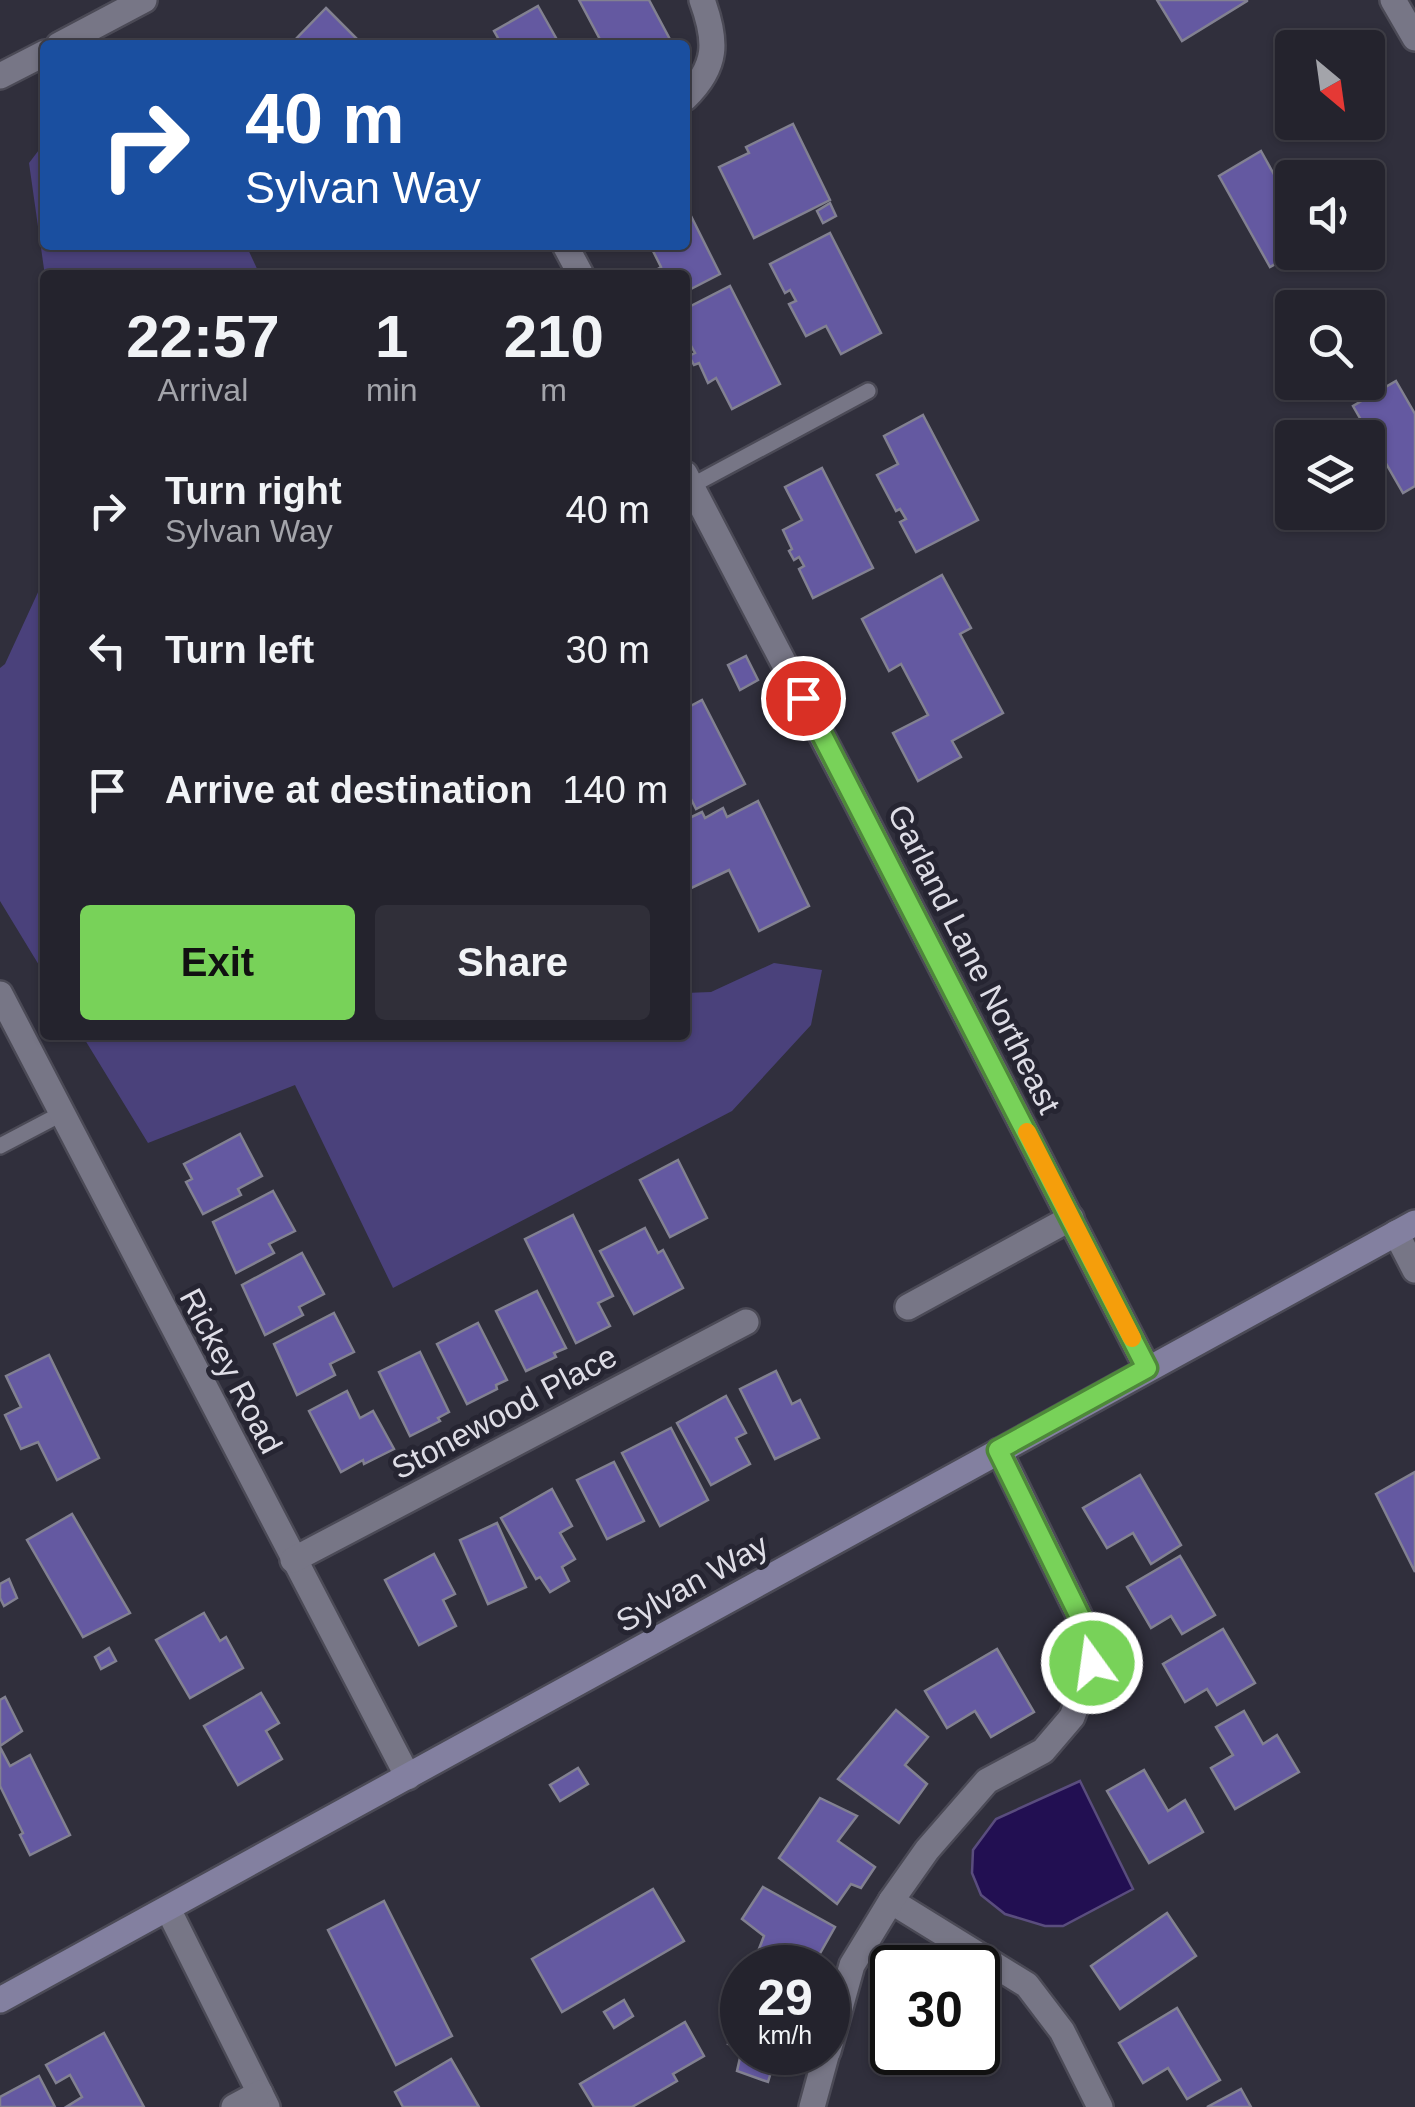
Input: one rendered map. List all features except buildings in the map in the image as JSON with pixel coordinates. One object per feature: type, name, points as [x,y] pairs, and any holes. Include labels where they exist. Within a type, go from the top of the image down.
[{"type":"main road","name":"Sylvan Way","points":[[0,2000],[1406,1228]]},
{"type":"street","points":[[68,40],[144,0]]},
{"type":"street","points":[[690,92],[705,75],[712,55],[712,28],[702,0]]},
{"type":"street","points":[[1393,0],[1415,38]]},
{"type":"street","points":[[0,76],[40,55]]},
{"type":"street","name":"Garland Lane Northeast","points":[[690,484],[1147,1368]]},
{"type":"street","name":"Rickey Road","points":[[0,994],[408,1777]]},
{"type":"street","points":[[908,1307],[1070,1218]]},
{"type":"street","points":[[1406,1228],[1415,1270]]},
{"type":"street","name":"Stonewood Place","points":[[293,1560],[746,1322]]},
{"type":"street","points":[[850,1972],[927,1850],[988,1781],[1044,1751],[1072,1717],[1092,1663],[1083,1623],[998,1450]]},
{"type":"street","points":[[891,1902],[1027,1985],[1062,2031],[1100,2107]]},
{"type":"street","points":[[168,1909],[264,2100],[234,2107]]},
{"type":"street","points":[[812,2107],[821,2075]]},
{"type":"lane","points":[[690,479],[868,391]]},
{"type":"lane","points":[[0,1146],[61,1114]]},
{"type":"shaded area","points":[[40,149],[40,241],[29,163]]},
{"type":"shaded area","points":[[41,250],[248,250],[258,270],[44,270]]},
{"type":"shaded area","points":[[40,588],[40,967],[0,901],[0,668]]},
{"type":"shaded area","points":[[774,963],[822,970],[811,1025],[732,1111],[393,1288],[295,1085],[148,1143],[85,1040],[690,1040],[690,993],[711,992]]},
{"type":"shaded area","points":[[1080,1781],[1133,1889],[1063,1926],[1045,1926],[1005,1914],[981,1895],[972,1873],[973,1850],[996,1819]]},
{"type":"slow traffic","points":[[1027,1132],[1132,1338]]},
{"type":"route","points":[[803,698],[1147,1368],[998,1450],[1083,1623],[1092,1663]]}]
